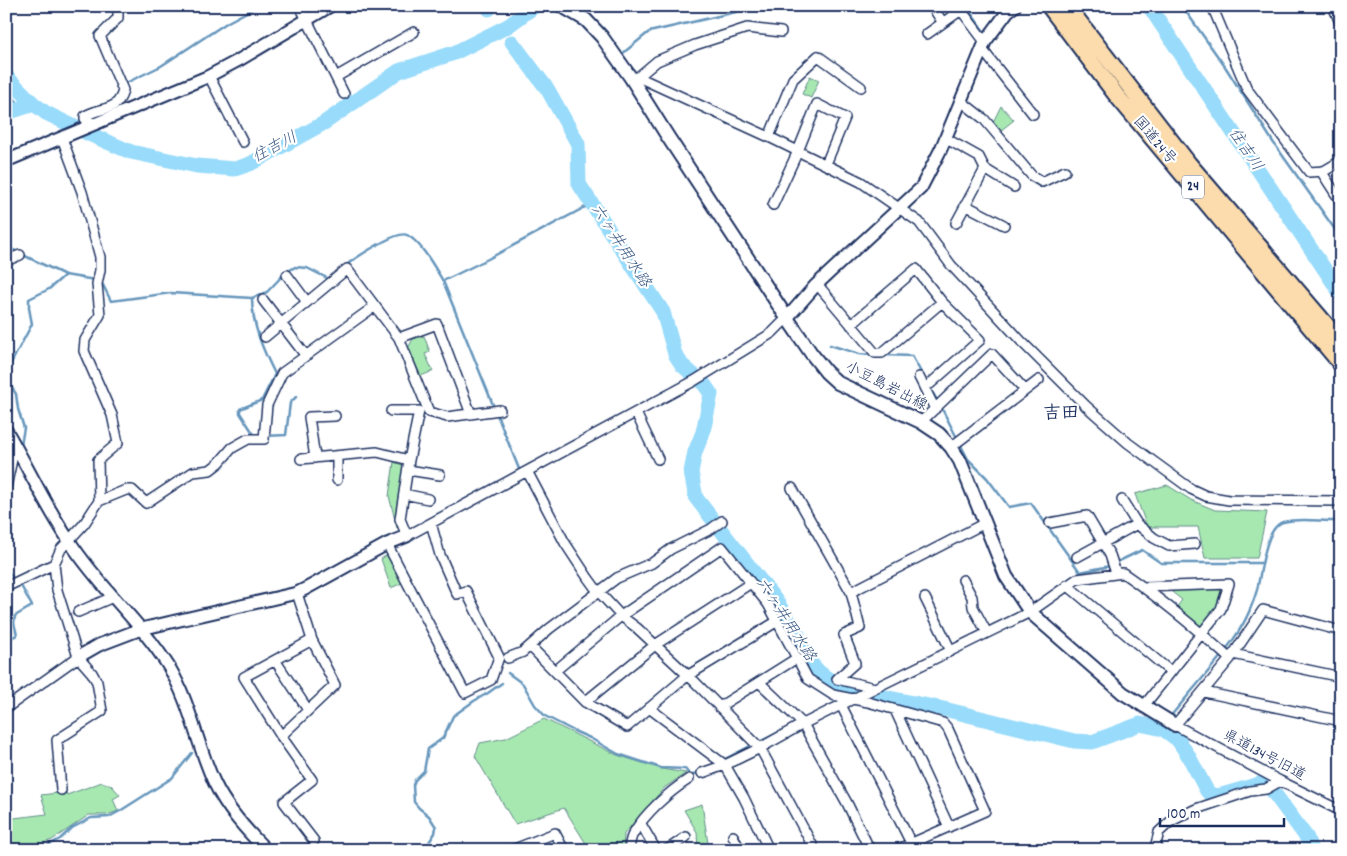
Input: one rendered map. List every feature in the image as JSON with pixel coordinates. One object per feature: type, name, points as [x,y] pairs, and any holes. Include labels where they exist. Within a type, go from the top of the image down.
[{"type":"highway","name":"国道24号","points":[[1049,6],[1117,96],[1341,364]]},
{"type":"highway","name":"国道24号","points":[[1067,6],[1189,164],[1341,342]]},
{"type":"main road","name":"小豆島岩出線","points":[[562,6],[586,20],[634,77],[668,137],[787,318],[826,372],[838,382],[921,422],[956,443],[960,461],[1006,576],[1030,612],[1123,693],[1175,725]]},
{"type":"street","points":[[93,125],[85,119],[85,116],[115,106],[121,99],[123,90],[100,36],[118,18],[118,6]]},
{"type":"street","points":[[300,6],[344,94]]},
{"type":"street","points":[[6,161],[209,76],[330,6]]},
{"type":"street","points":[[932,6],[943,23]]},
{"type":"street","points":[[6,708],[78,657],[99,645],[141,629],[297,593],[636,413],[694,381],[772,333],[817,284],[921,188],[945,138],[984,45],[1008,11],[1015,6]]},
{"type":"street","points":[[1212,6],[1247,90],[1310,172],[1321,171],[1341,161]]},
{"type":"street","points":[[1333,6],[1341,25]]},
{"type":"street","points":[[927,34],[961,10],[1033,114]]},
{"type":"street","points":[[634,77],[657,61],[695,45],[747,28],[781,32]]},
{"type":"street","points":[[336,77],[414,32]]},
{"type":"street","points":[[770,137],[793,79],[818,56],[862,87]]},
{"type":"street","points":[[209,76],[243,142]]},
{"type":"street","points":[[634,77],[826,164],[861,182],[919,222],[950,265],[1022,342],[1086,406],[1128,443],[1191,489],[1206,496],[1229,500],[1341,501]]},
{"type":"street","points":[[961,101],[984,119],[1032,176],[1042,182],[1065,171]]},
{"type":"street","points":[[773,205],[817,104],[845,118],[826,164]]},
{"type":"street","points":[[62,138],[82,192],[100,257],[97,281],[100,315],[85,340],[84,351],[112,415],[118,443],[98,460],[99,501]]},
{"type":"street","points":[[945,138],[978,156],[985,169],[1014,187]]},
{"type":"street","points":[[956,223],[985,169]]},
{"type":"street","points":[[1321,171],[1341,202]]},
{"type":"street","points":[[966,205],[1004,225]]},
{"type":"street","points":[[6,261],[20,254]]},
{"type":"street","points":[[265,337],[347,269],[399,338],[429,412],[447,417],[500,410]]},
{"type":"street","points":[[851,325],[916,269],[942,302],[980,340],[930,384]]},
{"type":"street","points":[[287,275],[307,302]]},
{"type":"street","points":[[817,284],[875,353],[882,353],[942,302]]},
{"type":"street","points":[[263,300],[306,356]]},
{"type":"street","points":[[61,790],[57,740],[102,711],[97,682],[78,657],[57,590],[54,564],[61,550],[70,542],[99,501],[126,490],[132,490],[146,503],[193,472],[210,470],[232,448],[248,439],[264,439],[267,406],[282,373],[375,306]]},
{"type":"street","points":[[399,338],[437,324],[471,414]]},
{"type":"street","points":[[921,422],[992,354],[1025,390]]},
{"type":"street","points":[[919,377],[938,406]]},
{"type":"street","points":[[956,443],[1039,380]]},
{"type":"street","points":[[391,411],[419,411],[400,519],[407,536]]},
{"type":"street","points":[[636,413],[658,459]]},
{"type":"street","points":[[315,458],[309,417],[335,416]]},
{"type":"street","points":[[6,430],[70,542],[99,582],[141,629],[169,667],[184,697],[215,785],[232,811],[266,850]]},
{"type":"street","points":[[6,487],[13,455],[17,449]]},
{"type":"street","points":[[301,460],[377,452],[409,460]]},
{"type":"street","points":[[337,456],[337,480]]},
{"type":"street","points":[[408,470],[440,475]]},
{"type":"street","points":[[527,471],[565,542],[588,578],[621,616],[655,645],[760,748],[815,850]]},
{"type":"street","points":[[792,488],[851,592],[860,628],[844,635],[855,663],[837,679],[875,688]]},
{"type":"street","points":[[404,494],[428,499]]},
{"type":"street","points":[[1122,500],[1137,524],[1154,538],[1169,546],[1195,544]]},
{"type":"street","points":[[1050,523],[1087,516],[1103,543],[1114,567],[1144,588],[1227,654],[1341,677]]},
{"type":"street","points":[[508,658],[523,652],[549,629],[616,578],[652,563],[722,521]]},
{"type":"street","points":[[387,544],[465,693],[491,680],[499,657],[466,591],[457,594],[440,555],[431,523]]},
{"type":"street","points":[[851,592],[985,523]]},
{"type":"street","points":[[1077,558],[1137,524]]},
{"type":"street","points":[[555,672],[621,616],[722,547],[768,604],[808,679],[833,695],[943,723],[948,729],[985,811],[896,850]]},
{"type":"street","points":[[7,583],[54,564]]},
{"type":"street","points":[[702,773],[725,765],[760,748],[803,724],[1030,612],[1077,579],[1114,567]]},
{"type":"street","points":[[964,580],[972,597],[973,607],[986,634]]},
{"type":"street","points":[[585,702],[655,645],[751,583]]},
{"type":"street","points":[[1143,707],[1221,609],[1229,584],[1144,588]]},
{"type":"street","points":[[1067,585],[1171,672]]},
{"type":"street","points":[[281,736],[335,685],[312,640],[297,593]]},
{"type":"street","points":[[78,612],[112,597]]},
{"type":"street","points":[[925,598],[951,651]]},
{"type":"street","points":[[1175,725],[1204,692],[1227,654],[1263,610],[1341,631]]},
{"type":"street","points":[[530,646],[585,702],[627,727],[687,676],[776,622]]},
{"type":"street","points":[[312,640],[244,677],[281,736],[312,780],[284,802],[314,841]]},
{"type":"street","points":[[719,707],[798,658]]},
{"type":"street","points":[[275,660],[308,710]]},
{"type":"street","points":[[759,682],[803,724],[847,803],[870,850]]},
{"type":"street","points":[[1204,692],[1341,722]]},
{"type":"street","points":[[841,705],[911,843]]},
{"type":"street","points":[[649,708],[725,765],[744,798],[769,850]]},
{"type":"street","points":[[895,710],[949,826]]},
{"type":"street","name":"県道134号旧道","points":[[1175,725],[1273,785],[1341,811]]},
{"type":"street","points":[[629,850],[632,835],[641,824],[670,791],[690,779]]},
{"type":"street","points":[[1159,850],[1156,844],[1159,832],[1171,821],[1196,809],[1273,785]]},
{"type":"street","points":[[641,824],[656,850]]},
{"type":"street","points":[[512,850],[555,833],[564,850]]},
{"type":"street","points":[[733,836],[740,850]]},
{"type":"street","points":[[667,850],[686,837]]},
{"type":"green space","points":[[810,76],[819,80],[811,98],[802,94]]},
{"type":"green space","points":[[1001,106],[1014,120],[1000,131],[993,122]]},
{"type":"green space","points":[[424,336],[430,352],[425,354],[433,371],[421,376],[408,348],[413,339]]},
{"type":"green space","points":[[394,462],[405,466],[397,528],[389,496]]},
{"type":"green space","points":[[1167,485],[1191,500],[1215,510],[1267,512],[1257,558],[1205,558],[1198,527],[1147,527],[1135,494]]},
{"type":"green space","points":[[387,555],[402,583],[391,588],[381,559]]},
{"type":"green space","points":[[1223,587],[1225,590],[1219,608],[1203,627],[1199,628],[1176,608],[1182,600],[1167,588]]},
{"type":"green space","points":[[544,719],[617,755],[662,769],[686,773],[664,788],[624,834],[623,850],[590,850],[564,808],[515,824],[475,756],[480,743],[506,738]]},
{"type":"green space","points":[[102,782],[112,786],[120,795],[113,799],[118,811],[107,815],[89,815],[52,840],[32,850],[6,850],[6,819],[47,814],[41,795],[66,792],[67,795]]},
{"type":"green space","points":[[702,804],[709,850],[698,850],[697,832],[684,810]]},
{"type":"waterway","points":[[124,84],[161,66],[228,22],[258,6]]},
{"type":"waterway","name":"住吉川","points":[[6,76],[34,104],[46,113],[131,152],[197,166],[235,169],[250,164],[324,123],[399,71],[454,53],[508,26],[535,6]]},
{"type":"waterway","points":[[622,54],[649,32],[762,6]]},
{"type":"waterway","points":[[966,6],[983,30],[983,34]]},
{"type":"waterway","name":"住吉川","points":[[1149,6],[1341,294]]},
{"type":"waterway","points":[[1182,6],[1226,68],[1273,142],[1341,238]]},
{"type":"waterway","points":[[1339,6],[1341,10]]},
{"type":"waterway","name":"六ヶ井用水路","points":[[512,42],[548,90],[578,144],[579,184],[663,312],[675,354],[682,365],[704,384],[711,394],[703,432],[695,452],[691,472],[696,498],[777,602],[798,635],[808,660],[819,672],[835,684],[1074,741],[1092,742],[1140,724],[1163,729],[1178,740],[1207,791],[1213,796],[1263,783],[1268,785],[1307,838],[1311,850]]},
{"type":"waterway","points":[[6,90],[23,108]]},
{"type":"waterway","points":[[6,113],[34,104]]},
{"type":"waterway","points":[[345,266],[385,241],[407,235],[422,249],[443,281],[591,204]]},
{"type":"waterway","points":[[6,247],[18,252]]},
{"type":"waterway","points":[[23,255],[65,275],[95,280]]},
{"type":"waterway","points":[[100,282],[111,301],[171,293],[252,298],[267,292],[285,273],[295,267],[307,268],[329,279]]},
{"type":"waterway","points":[[21,445],[24,428],[16,394],[9,383],[9,367],[32,324],[29,299],[49,289],[65,275]]},
{"type":"waterway","points":[[443,281],[519,469]]},
{"type":"waterway","points":[[252,298],[252,308],[259,337],[275,374],[262,400],[240,409],[240,413],[255,436]]},
{"type":"waterway","points":[[830,345],[859,354],[872,355]]},
{"type":"waterway","points":[[883,355],[912,356],[923,376]]},
{"type":"waterway","points":[[928,385],[938,402]]},
{"type":"waterway","points":[[265,436],[286,435],[290,403],[296,397]]},
{"type":"waterway","points":[[941,407],[968,459],[987,478],[1009,507],[1031,503],[1080,572],[1110,566]]},
{"type":"waterway","points":[[6,500],[8,489]]},
{"type":"waterway","points":[[1225,651],[1250,609],[1257,590],[1268,541],[1277,526],[1283,522],[1297,520],[1341,521]]},
{"type":"waterway","points":[[1115,563],[1142,550],[1161,563],[1262,563]]},
{"type":"waterway","points":[[6,568],[14,580]]},
{"type":"waterway","points":[[6,640],[17,635],[14,623],[15,616],[32,606],[19,582]]},
{"type":"waterway","points":[[1169,718],[1222,655]]},
{"type":"waterway","points":[[508,673],[523,684],[535,705],[545,716],[618,754],[661,768],[685,769],[691,776],[700,771]]},
{"type":"waterway","points":[[424,850],[435,833],[436,827],[429,816],[414,802],[413,785],[415,780],[424,771],[428,749],[443,738],[453,716],[502,683]]},
{"type":"waterway","points":[[830,706],[836,702]]},
{"type":"waterway","points":[[759,742],[789,727]]},
{"type":"waterway","points":[[723,760],[754,744]]},
{"type":"waterway","points":[[39,850],[60,839],[72,828],[91,818],[109,817],[120,811],[172,778],[192,753]]},
{"type":"district","name":"吉田","points":[[1061,414]]}]
